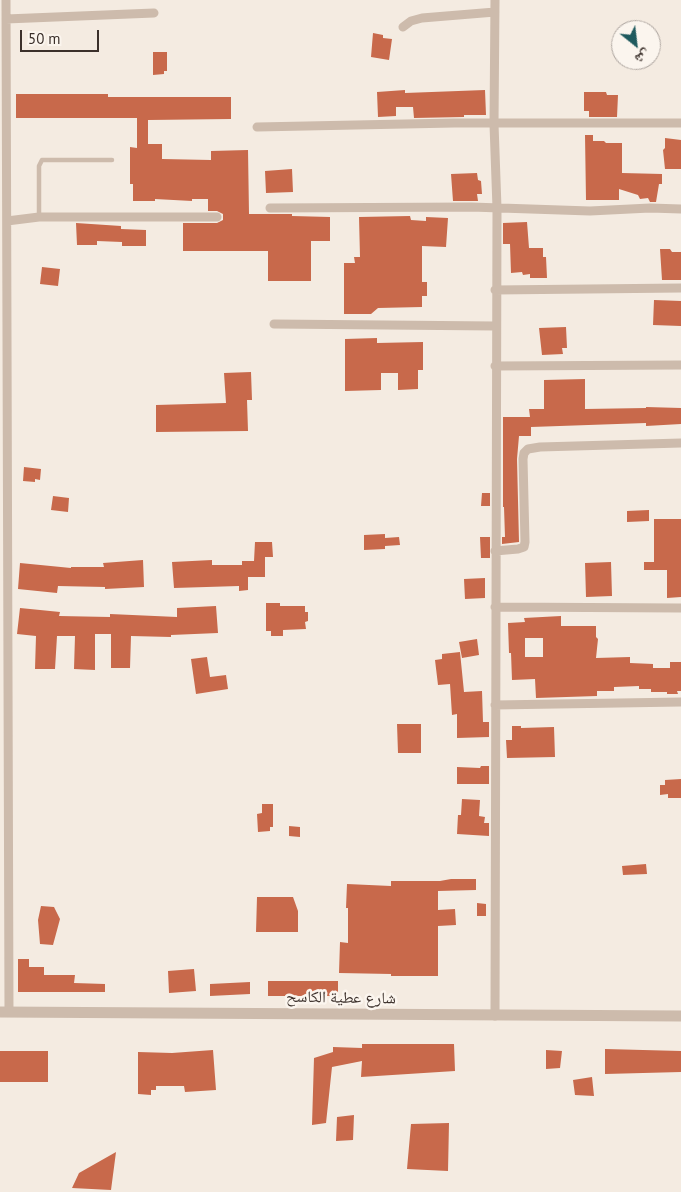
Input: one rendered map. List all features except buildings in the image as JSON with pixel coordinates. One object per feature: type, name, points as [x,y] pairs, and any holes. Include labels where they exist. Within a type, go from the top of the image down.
[{"type":"street","points":[[4,1012],[6,0]]},
{"type":"street","points":[[495,0],[494,124],[497,208],[495,290],[495,1016]]},
{"type":"street","points":[[402,27],[411,21],[422,18],[495,12]]},
{"type":"street","points":[[6,19],[154,13]]},
{"type":"street","points":[[257,127],[681,123]]},
{"type":"street","points":[[270,208],[497,208],[590,211],[650,208],[681,209]]},
{"type":"street","points":[[7,221],[39,217],[217,217]]},
{"type":"street","points":[[495,290],[681,288]]},
{"type":"street","points":[[274,324],[495,326]]},
{"type":"street","points":[[495,366],[681,365]]},
{"type":"street","points":[[495,550],[518,549],[524,546],[523,459],[524,453],[528,449],[540,446],[681,443]]},
{"type":"street","points":[[495,607],[681,608]]},
{"type":"street","points":[[495,705],[681,702]]},
{"type":"street","name":"شارع عطية الكاسح","points":[[4,1012],[681,1016]]},
{"type":"lane","points":[[39,217],[39,166],[42,160],[112,160]]}]
